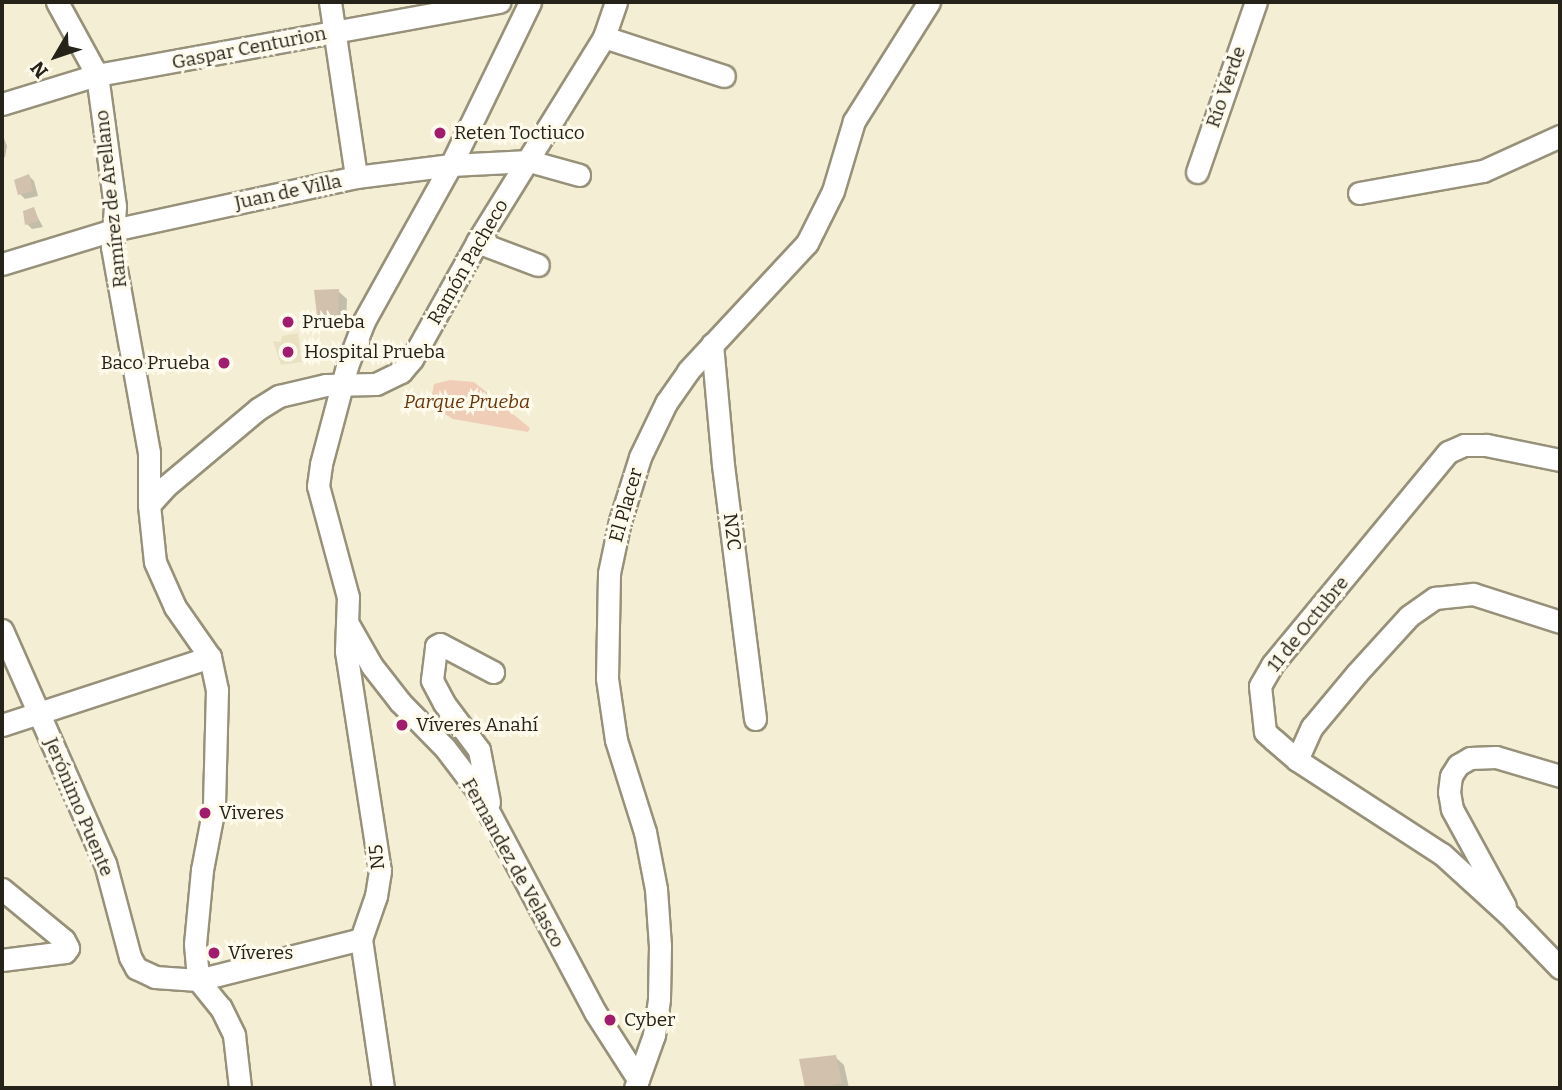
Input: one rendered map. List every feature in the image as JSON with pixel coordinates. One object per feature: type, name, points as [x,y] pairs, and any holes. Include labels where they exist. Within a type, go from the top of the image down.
[{"type":"street","name":"Ramírez de Arellano","points":[[57,2],[97,75],[115,206],[112,247],[149,452],[149,505],[155,562],[175,607],[210,657],[217,690],[214,807],[197,913],[195,944],[198,980]]},
{"type":"street","points":[[330,2],[356,177]]},
{"type":"street","name":"Gaspar Centurion","points":[[2,104],[97,75],[499,2]]},
{"type":"street","name":"N5","points":[[383,1088],[361,939],[376,896],[380,872],[346,651],[348,597],[318,486],[342,384],[364,321],[451,165],[530,2]]},
{"type":"street","name":"Ramón Pacheco","points":[[149,505],[165,487],[258,409],[297,389],[342,384],[376,384],[401,372],[412,359],[477,242],[604,37],[616,2]]},
{"type":"street","name":"El Placer","points":[[636,1084],[654,1035],[660,946],[656,889],[645,832],[616,740],[607,678],[609,573],[620,521],[640,457],[666,403],[688,371],[807,243],[833,191],[854,121],[869,102],[929,2]]},
{"type":"street","name":"Río Verde","points":[[1197,172],[1255,2]]},
{"type":"street","points":[[604,37],[723,76]]},
{"type":"street","points":[[1359,193],[1483,171],[1560,136]]},
{"type":"street","name":"Juan de Villa","points":[[2,264],[113,230],[356,177],[451,165],[529,161],[579,175]]},
{"type":"street","points":[[477,242],[538,265]]},
{"type":"street","name":"N2C","points":[[712,344],[755,719]]},
{"type":"street","name":"11 de Octubre","points":[[1560,460],[1486,446],[1464,445],[1448,452],[1272,665],[1260,687],[1265,732],[1297,760],[1442,854],[1508,914],[1560,968]]},
{"type":"street","points":[[1297,760],[1312,727],[1357,673],[1409,616],[1435,598],[1473,594],[1560,622]]},
{"type":"street","name":"Fernandez de Velasco","points":[[348,624],[372,666],[400,702],[445,748],[477,790],[636,1084]]},
{"type":"street","name":"Jerónimo Puente","points":[[2,630],[105,863],[130,957],[136,968],[155,977],[198,980]]},
{"type":"street","points":[[491,818],[479,750],[447,709],[432,680],[436,646],[440,644],[493,673]]},
{"type":"street","points":[[2,725],[210,657]]},
{"type":"street","points":[[1508,914],[1488,870],[1452,809],[1449,792],[1451,776],[1458,765],[1470,758],[1496,757],[1560,776]]},
{"type":"street","points":[[2,889],[64,940],[68,948],[65,952],[2,960]]},
{"type":"street","points":[[240,1088],[234,1035],[221,1008],[198,980],[361,939]]},
{"type":"shaded area","name":"Hospital Prueba","points":[[298,333],[302,362],[281,365],[273,341],[281,342],[282,336]]},
{"type":"green space","name":"Parque Prueba","points":[[450,380],[474,382],[530,428],[528,432],[453,419],[437,409],[431,399],[434,384]]},
{"type":"building","points":[[29,174],[33,191],[18,195],[14,180]]},
{"type":"building","points":[[34,207],[39,221],[25,225],[23,211]]},
{"type":"building","points":[[339,289],[338,316],[317,315],[314,290]]},
{"type":"building","points":[[836,1055],[842,1083],[822,1088],[805,1088],[799,1059]]},
{"type":"place","name":"Reten Toctiuco","points":[[440,133]]},
{"type":"place","name":"Prueba","points":[[288,322]]},
{"type":"place","name":"Hospital Prueba","points":[[288,352]]},
{"type":"place","name":"Baco Prueba","points":[[224,363]]},
{"type":"place","name":"Víveres Anahí","points":[[402,725]]},
{"type":"place","name":"Viveres","points":[[205,813]]},
{"type":"place","name":"Víveres","points":[[214,953]]},
{"type":"place","name":"Cyber","points":[[610,1020]]}]
